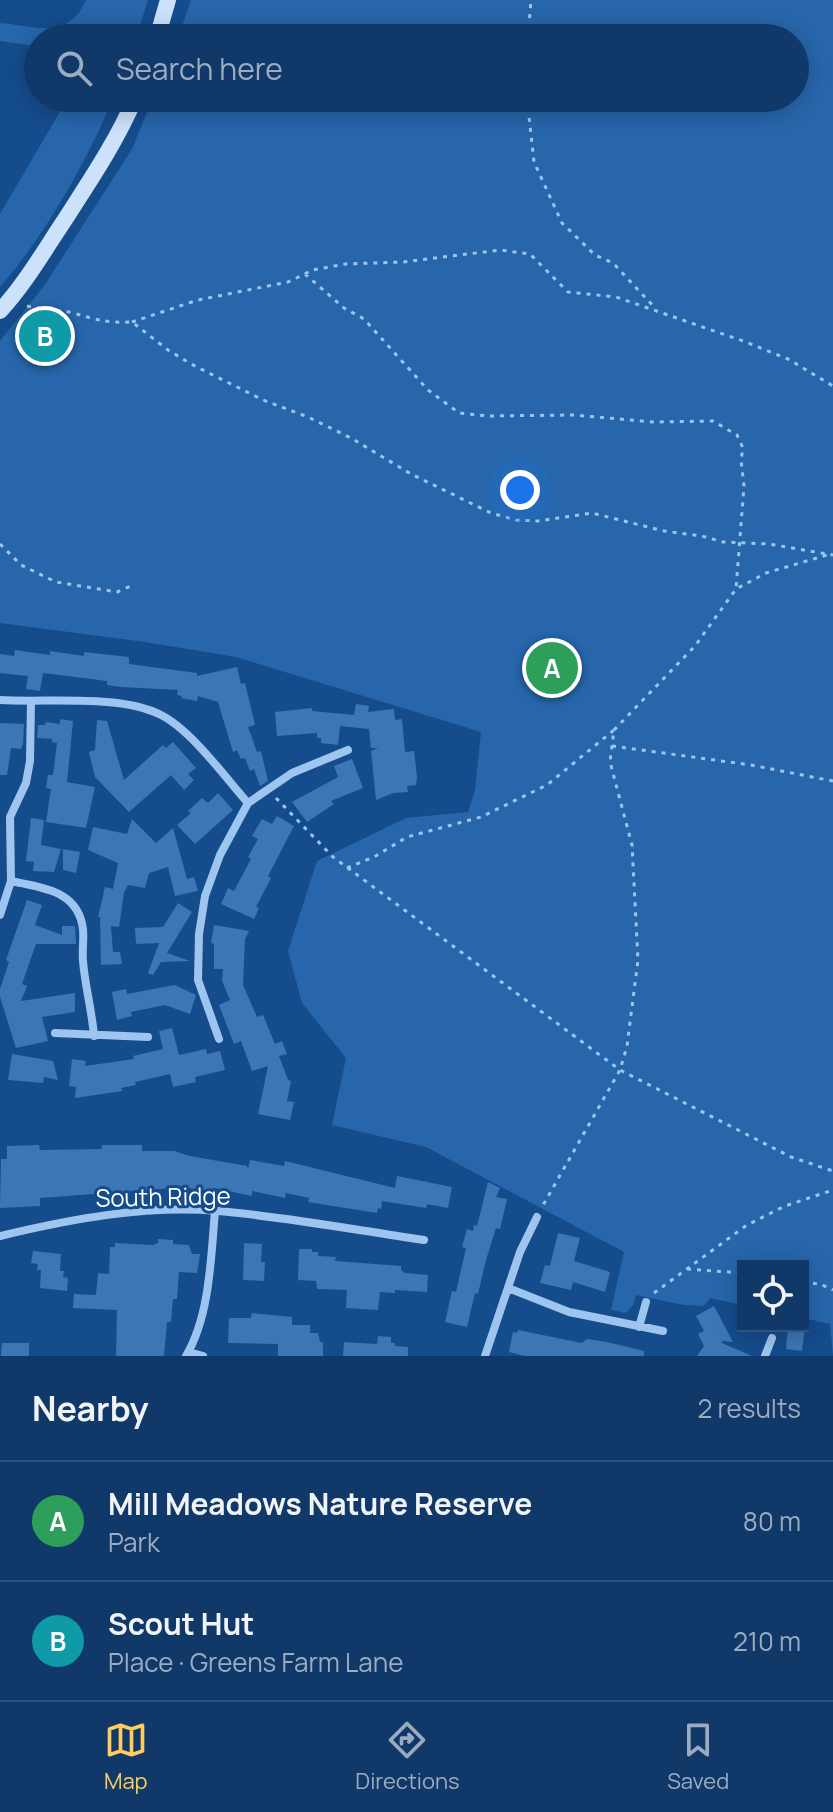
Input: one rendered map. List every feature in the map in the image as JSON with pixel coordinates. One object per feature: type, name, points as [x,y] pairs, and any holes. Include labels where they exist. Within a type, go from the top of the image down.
[{"type":"street","points":[[161,24],[168,0]]},
{"type":"street","points":[[4,306],[76,202],[128,112]]},
{"type":"street","points":[[0,700],[136,705],[162,715],[184,731],[248,803]]},
{"type":"street","points":[[0,915],[11,881],[10,817],[26,783],[30,761],[31,702]]},
{"type":"street","points":[[219,1039],[198,980],[199,934],[212,875],[248,803],[292,773],[348,750]]},
{"type":"street","points":[[11,881],[53,890],[66,897],[76,908],[83,932],[83,960],[94,1036]]},
{"type":"street","points":[[55,1033],[148,1037]]},
{"type":"street","points":[[203,1356],[187,1354],[209,1280],[215,1211]]},
{"type":"street","name":"South Ridge","points":[[0,1236],[68,1219],[135,1212],[215,1211],[424,1240]]},
{"type":"street","points":[[485,1356],[520,1252],[537,1217]]},
{"type":"street","points":[[508,1288],[569,1312],[663,1331]]},
{"type":"street","points":[[639,1327],[646,1302]]},
{"type":"street","points":[[765,1356],[772,1338]]},
{"type":"path","points":[[529,24],[531,0]]},
{"type":"path","points":[[529,112],[534,162],[562,223],[595,255],[613,263],[659,312]]},
{"type":"path","points":[[4,306],[71,312],[107,323],[132,322],[198,300],[288,282],[305,274],[345,264],[403,262],[500,250],[530,254],[568,292],[616,297],[659,312],[788,359],[833,386]]},
{"type":"path","points":[[305,274],[344,308],[364,319],[428,390],[459,413],[488,416],[573,415],[653,422],[713,421],[737,435],[743,448],[744,486],[736,589]]},
{"type":"path","points":[[132,322],[191,364],[263,400],[341,433],[411,474],[491,513],[516,520],[538,521],[592,513],[664,531],[831,555]]},
{"type":"path","points":[[0,544],[21,565],[56,582],[117,592],[131,586]]},
{"type":"path","points":[[347,868],[374,857],[407,837],[481,817],[547,785],[614,730],[695,646],[736,589],[766,573],[831,555]]},
{"type":"path","points":[[537,1217],[620,1070],[627,1046],[638,960],[632,845],[610,762],[614,730]]},
{"type":"path","points":[[612,746],[751,765],[833,781]]},
{"type":"path","points":[[268,790],[318,845],[620,1070],[791,1157],[833,1171]]},
{"type":"path","points":[[646,1302],[661,1287],[747,1225],[785,1206],[833,1190]]},
{"type":"path","points":[[687,1269],[737,1273]]},
{"type":"path","points":[[809,1283],[833,1290]]},
{"type":"shaded area","points":[[86,0],[148,0],[140,24],[64,24],[79,13]]},
{"type":"shaded area","points":[[191,0],[833,0],[833,1356],[830,1324],[809,1319],[809,1260],[737,1260],[737,1304],[710,1298],[704,1306],[684,1305],[636,1295],[626,1313],[611,1310],[624,1252],[426,1147],[332,1125],[346,1058],[302,1003],[288,951],[317,861],[406,818],[468,812],[475,790],[481,732],[236,657],[0,623],[0,341],[44,286],[132,149],[147,112],[809,112],[809,24],[183,24]]},
{"type":"shaded area","points":[[0,23],[24,26],[24,44],[0,41]]},
{"type":"shaded area","points":[[60,112],[107,112],[64,197],[33,245],[0,287],[0,214]]},
{"type":"building","points":[[42,312],[68,323],[66,328],[72,331],[64,349],[56,345],[48,363],[27,354],[30,346],[18,341],[27,319],[37,323]]},
{"type":"building","points":[[15,650],[50,655],[50,651],[84,656],[84,652],[129,657],[129,664],[197,673],[197,676],[237,667],[241,684],[245,683],[255,725],[248,727],[257,752],[261,751],[268,781],[260,786],[254,769],[250,771],[245,758],[241,759],[237,750],[233,752],[218,702],[198,696],[197,701],[181,698],[177,695],[178,690],[121,687],[107,685],[107,681],[43,673],[40,691],[26,689],[28,676],[0,673],[0,654],[14,656]]},
{"type":"building","points":[[356,704],[369,706],[368,712],[394,709],[395,720],[402,719],[405,752],[414,751],[417,776],[416,785],[407,786],[408,792],[393,793],[376,800],[371,751],[378,748],[371,748],[369,729],[340,726],[338,745],[321,743],[317,733],[277,736],[275,712],[312,708],[312,711],[354,715]]},
{"type":"building","points":[[60,719],[73,721],[67,782],[95,787],[86,828],[46,822],[51,789],[46,788],[48,775],[53,775],[57,743],[52,739],[37,738],[38,725],[45,725],[46,722],[60,724]]},
{"type":"building","points":[[97,720],[107,721],[124,780],[163,745],[166,748],[173,742],[196,768],[188,774],[194,780],[184,790],[171,775],[129,812],[95,777],[89,752],[95,750]]},
{"type":"building","points":[[0,723],[24,724],[23,744],[21,749],[11,748],[7,775],[0,775]]},
{"type":"building","points":[[352,759],[363,788],[331,801],[334,804],[307,822],[292,802],[338,777],[334,766]]},
{"type":"building","points":[[218,793],[233,810],[195,844],[177,825],[202,798],[208,803]]},
{"type":"building","points":[[277,816],[294,826],[268,876],[271,878],[256,907],[259,908],[254,919],[221,904],[228,888],[234,891],[251,859],[248,857],[258,839],[252,836],[262,819],[272,824]]},
{"type":"building","points":[[31,818],[44,820],[41,845],[61,849],[54,872],[33,871],[34,862],[26,861]]},
{"type":"building","points":[[132,819],[156,843],[173,828],[187,879],[194,877],[198,891],[175,896],[168,867],[149,873],[145,888],[128,885],[124,892],[119,927],[111,926],[113,952],[120,952],[122,964],[101,965],[98,917],[105,887],[113,889],[118,863],[88,850],[93,827],[127,834]]},
{"type":"building","points":[[63,849],[80,852],[76,873],[63,870]]},
{"type":"building","points":[[27,900],[42,905],[35,925],[62,935],[62,926],[75,926],[76,944],[36,944],[22,984],[27,986],[21,1001],[75,993],[75,1012],[42,1017],[48,1041],[16,1048],[0,989],[9,962],[6,960]]},
{"type":"building","points":[[178,903],[192,912],[167,953],[190,961],[161,962],[153,975],[148,973],[159,943],[136,944],[135,928],[163,927]]},
{"type":"building","points":[[214,925],[249,931],[245,939],[243,985],[257,1017],[263,1015],[275,1044],[282,1041],[287,1054],[279,1056],[291,1081],[287,1101],[294,1102],[290,1120],[258,1114],[268,1066],[252,1071],[241,1041],[234,1044],[219,1005],[230,1000],[222,981],[223,969],[214,969],[214,944],[211,943]]},
{"type":"building","points":[[175,985],[196,995],[190,1014],[165,1005],[131,1012],[132,1016],[117,1020],[112,992],[126,989],[127,994]]},
{"type":"building","points":[[172,1028],[179,1055],[206,1049],[207,1054],[220,1051],[225,1070],[195,1077],[196,1082],[173,1087],[170,1074],[135,1082],[136,1085],[121,1088],[122,1091],[75,1098],[76,1087],[69,1086],[72,1059],[86,1061],[85,1066],[134,1059],[133,1056],[163,1049],[159,1031]]},
{"type":"building","points":[[12,1054],[53,1061],[58,1080],[44,1077],[43,1083],[8,1080]]},
{"type":"building","points":[[39,1145],[40,1150],[142,1145],[142,1151],[174,1151],[247,1166],[248,1169],[250,1160],[284,1166],[285,1161],[395,1188],[397,1176],[452,1187],[448,1208],[382,1201],[377,1213],[308,1202],[309,1198],[286,1193],[285,1198],[252,1191],[252,1196],[214,1188],[213,1193],[174,1185],[174,1188],[40,1198],[40,1206],[0,1208],[1,1159],[7,1159],[7,1146]]},
{"type":"building","points":[[488,1182],[500,1188],[496,1197],[507,1199],[478,1294],[475,1293],[467,1327],[445,1322],[452,1291],[456,1292],[467,1229],[473,1231],[474,1225],[477,1226]]},
{"type":"building","points":[[558,1233],[580,1238],[574,1261],[610,1272],[605,1292],[573,1282],[571,1290],[540,1283],[545,1265],[550,1266]]},
{"type":"building","points":[[158,1239],[189,1245],[192,1254],[200,1254],[197,1273],[179,1272],[177,1299],[173,1299],[171,1322],[167,1322],[164,1356],[116,1356],[117,1310],[73,1308],[74,1294],[96,1295],[98,1273],[109,1274],[110,1247],[115,1247],[115,1243],[153,1245],[158,1243]]},
{"type":"building","points":[[244,1243],[262,1244],[264,1281],[243,1280]]},
{"type":"building","points":[[299,1249],[312,1249],[312,1252],[318,1252],[318,1256],[336,1257],[335,1261],[401,1266],[405,1273],[428,1275],[427,1292],[380,1292],[378,1310],[346,1308],[347,1290],[317,1289],[316,1281],[298,1280]]},
{"type":"building","points":[[33,1251],[61,1254],[60,1271],[64,1271],[63,1277],[68,1278],[67,1291],[40,1288],[41,1270],[37,1270],[38,1264],[31,1263]]},
{"type":"building","points":[[714,1306],[733,1342],[722,1343],[752,1356],[697,1356],[704,1346],[698,1334],[704,1331],[696,1316]]},
{"type":"building","points":[[252,1313],[292,1317],[292,1325],[310,1325],[310,1333],[318,1333],[320,1342],[323,1342],[323,1356],[278,1356],[278,1344],[228,1343],[229,1318],[251,1318]]},
{"type":"building","points":[[518,1330],[582,1343],[587,1339],[607,1342],[644,1351],[644,1356],[525,1356],[509,1352],[513,1332],[517,1333]]},
{"type":"building","points":[[787,1332],[804,1332],[802,1351],[786,1349]]},
{"type":"building","points":[[378,1336],[391,1337],[391,1343],[395,1346],[408,1347],[408,1356],[343,1356],[344,1342],[377,1344]]},
{"type":"building","points":[[2,1343],[29,1343],[29,1356],[1,1356]]},
{"type":"place","name":"Scout Hut","points":[[45,336]]},
{"type":"place","name":"Mill Meadows Nature Reserve","points":[[552,668]]}]
